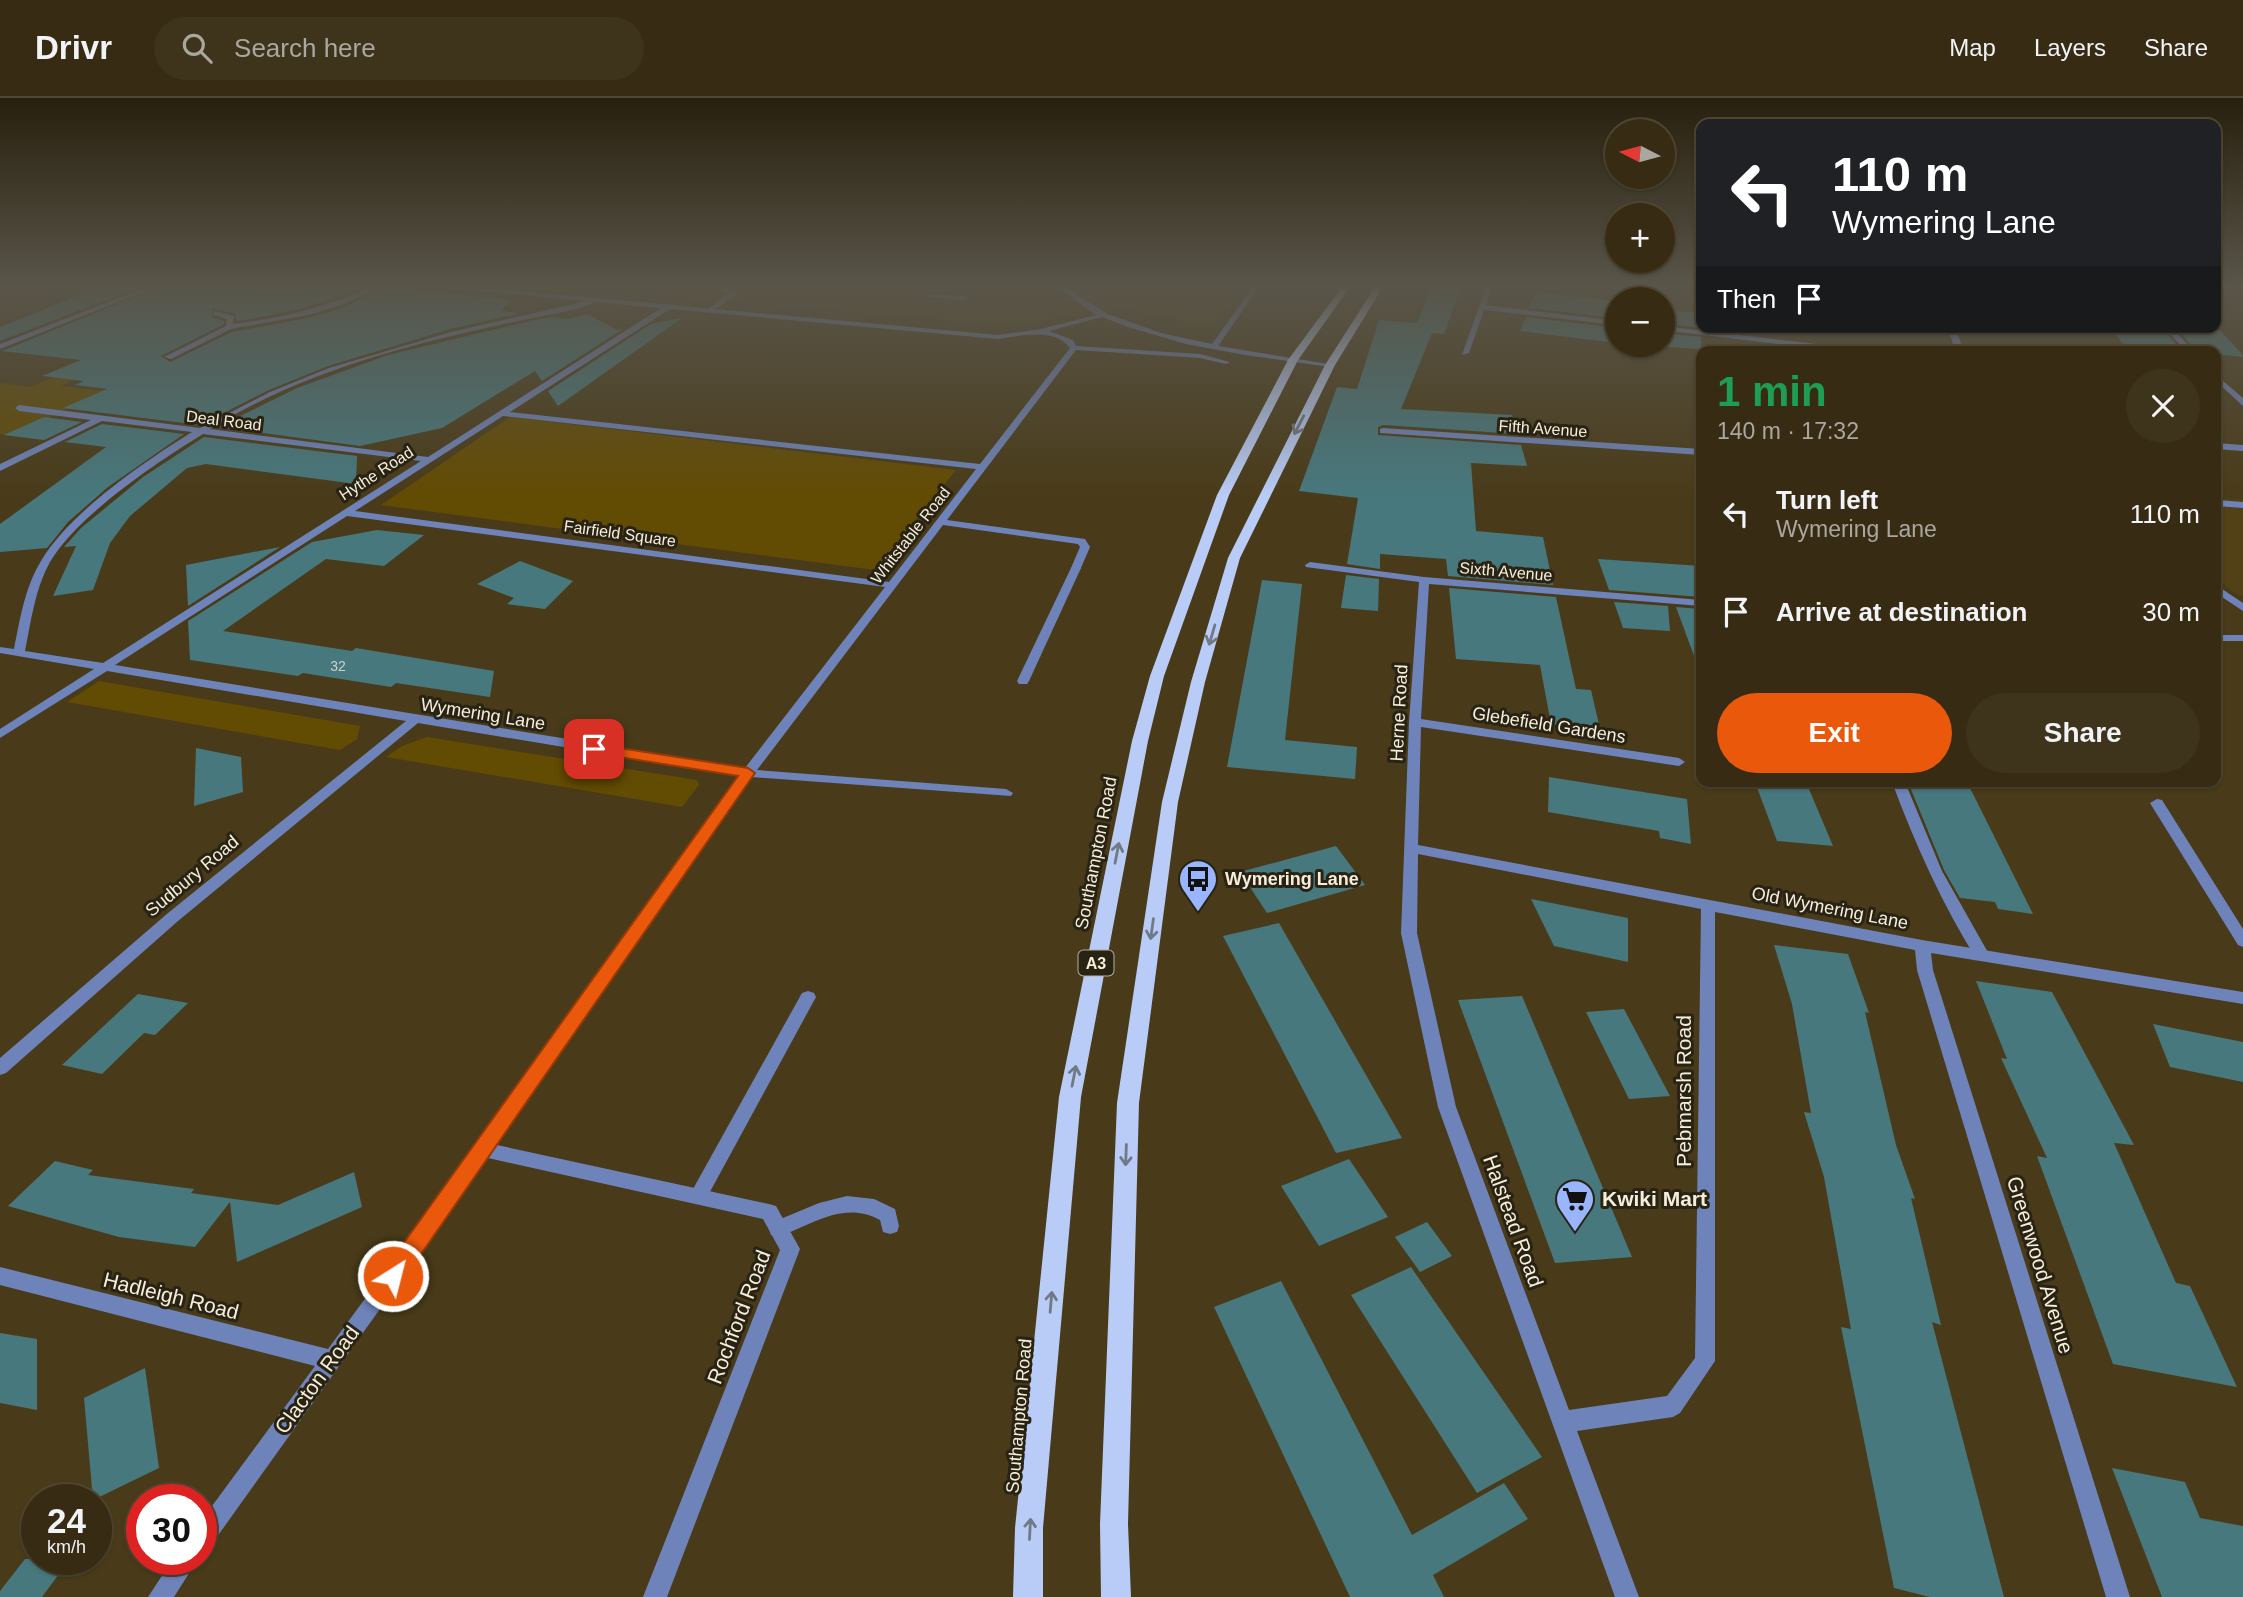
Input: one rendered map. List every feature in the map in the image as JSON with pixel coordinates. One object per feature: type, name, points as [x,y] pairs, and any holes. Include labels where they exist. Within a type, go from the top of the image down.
[{"type":"main road","name":"Southampton Road","points":[[1028,1597],[1029,1528],[1070,1097],[1127,797],[1157,676],[1223,495],[1295,357]]},
{"type":"main road","points":[[1116,1597],[1114,1524],[1128,1103],[1170,802],[1198,682],[1234,558],[1335,357]]},
{"type":"street","points":[[19,653],[28,603],[47,561],[91,512],[142,468],[197,430],[288,386],[373,357]]},
{"type":"street","name":"Hythe Road","points":[[0,734],[589,357]]},
{"type":"street","name":"Whitstable Road","points":[[748,773],[1067,357]]},
{"type":"street","points":[[1204,357],[1226,362]]},
{"type":"street","points":[[1277,357],[1330,365]]},
{"type":"street","points":[[2221,382],[2243,403]]},
{"type":"street","name":"Deal Road","points":[[19,408],[426,459]]},
{"type":"street","points":[[500,413],[983,467]]},
{"type":"street","points":[[0,468],[100,418]]},
{"type":"street","name":"Fifth Avenue","points":[[1382,431],[1696,452]]},
{"type":"street","points":[[2221,446],[2243,447]]},
{"type":"street","points":[[2221,503],[2243,505]]},
{"type":"street","name":"Fairfield Square","points":[[344,513],[891,585]]},
{"type":"street","points":[[940,522],[1081,541],[1085,547],[1023,681]]},
{"type":"street","name":"Sixth Avenue","points":[[1310,565],[1424,580],[1696,603]]},
{"type":"street","name":"Herne Road","points":[[1411,848],[1415,722],[1424,580]]},
{"type":"street","points":[[2221,592],[2243,608]]},
{"type":"street","points":[[2221,638],[2243,638]]},
{"type":"street","name":"Wymering Lane","points":[[0,650],[748,773],[1006,793]]},
{"type":"street","name":"Sudbury Road","points":[[0,1068],[173,917],[414,720]]},
{"type":"street","name":"Glebefield Gardens","points":[[1415,722],[1679,762]]},
{"type":"street","name":"Clacton Road","points":[[217,1518],[484,1150],[748,773]]},
{"type":"street","points":[[1900,787],[1923,848],[1964,929],[1982,956]]},
{"type":"street","points":[[2157,803],[2243,941]]},
{"type":"street","name":"Old Wymering Lane","points":[[1411,848],[1922,946],[2243,998]]},
{"type":"street","name":"Halstead Road","points":[[1411,848],[1409,933],[1447,1107],[1627,1597]]},
{"type":"street","name":"Pebmarsh Road","points":[[1562,1422],[1673,1406],[1705,1361],[1708,905]]},
{"type":"street","name":"Greenwood Avenue","points":[[1922,946],[1929,983],[2118,1597]]},
{"type":"street","points":[[699,1195],[808,997]]},
{"type":"street","name":"Rochford Road","points":[[484,1150],[769,1212],[790,1249],[655,1597]]},
{"type":"street","points":[[778,1229],[831,1206],[851,1203],[879,1208],[888,1215],[890,1226]]},
{"type":"street","name":"Hadleigh Road","points":[[0,1276],[332,1360]]},
{"type":"street","points":[[160,1597],[176,1575]]},
{"type":"shaded area","points":[[65,372],[85,374],[61,386],[106,391],[9,436],[0,434],[0,383],[30,387]]},
{"type":"shaded area","points":[[510,417],[956,470],[875,570],[381,505]]},
{"type":"shaded area","points":[[2221,498],[2243,500],[2243,596],[2221,582]]},
{"type":"shaded area","points":[[99,681],[360,726],[357,739],[340,750],[67,702]]},
{"type":"shaded area","points":[[427,737],[697,780],[699,785],[682,807],[386,757],[402,746]]},
{"type":"building","points":[[54,357],[162,357],[170,362],[180,357],[358,357],[269,390],[200,425],[63,408],[107,389],[75,385],[84,381],[42,376],[81,360]]},
{"type":"building","points":[[383,357],[579,357],[542,381],[535,371],[442,428],[360,446],[218,427],[297,388]]},
{"type":"building","points":[[600,357],[627,357],[558,406],[548,391]]},
{"type":"building","points":[[1367,357],[1422,357],[1401,409],[1512,415],[1518,434],[1383,425],[1378,427],[1378,435],[1521,445],[1527,466],[1471,463],[1476,531],[1543,537],[1553,585],[1448,576],[1446,559],[1380,554],[1380,569],[1347,564],[1358,498],[1299,491],[1337,387],[1357,389]]},
{"type":"building","points":[[44,417],[82,422],[44,440],[4,435]]},
{"type":"building","points":[[102,424],[184,434],[108,487],[68,522],[47,548],[0,552],[0,524],[106,447],[65,442]]},
{"type":"building","points":[[204,437],[357,456],[356,484],[206,464],[187,468],[130,516],[110,543],[93,590],[53,596],[76,546],[64,547],[81,528],[143,477]]},
{"type":"building","points":[[377,530],[424,535],[384,566],[326,559],[223,631],[352,651],[356,648],[494,671],[490,697],[396,683],[391,687],[303,673],[298,676],[190,660],[188,621],[312,542]]},
{"type":"building","points":[[280,547],[188,606],[186,565]]},
{"type":"building","points":[[1598,559],[1696,566],[1696,597],[1609,590]]},
{"type":"building","points":[[520,561],[573,581],[545,609],[507,604],[514,598],[477,584]]},
{"type":"building","points":[[1346,575],[1379,579],[1378,611],[1341,608]]},
{"type":"building","points":[[1262,580],[1302,584],[1285,740],[1357,747],[1355,779],[1227,767]]},
{"type":"building","points":[[1449,588],[1556,597],[1576,689],[1591,690],[1600,729],[1551,724],[1540,665],[1456,659]]},
{"type":"building","points":[[1614,602],[1668,606],[1670,631],[1623,628]]},
{"type":"building","points":[[1676,607],[1696,609],[1696,661]]},
{"type":"building","points":[[196,748],[241,757],[243,792],[194,806]]},
{"type":"building","points":[[1549,777],[1687,799],[1691,844],[1660,838],[1659,831],[1548,812]]},
{"type":"building","points":[[1757,787],[1808,787],[1833,846],[1777,841]]},
{"type":"building","points":[[1910,787],[1970,787],[2033,914],[1998,909],[1995,902],[1960,898],[1944,870]]},
{"type":"building","points":[[1336,846],[1365,885],[1267,913],[1240,872]]},
{"type":"building","points":[[1531,899],[1628,918],[1628,962],[1554,946]]},
{"type":"building","points":[[1279,923],[1402,1138],[1336,1153],[1223,936]]},
{"type":"building","points":[[1774,945],[1848,954],[1869,1013],[1865,1012],[1896,1145],[1915,1199],[1911,1198],[1941,1325],[1932,1322],[2004,1597],[1930,1597],[1894,1588],[1841,1327],[1851,1329],[1824,1177],[1804,1112],[1811,1113],[1792,1004]]},
{"type":"building","points":[[1976,981],[2052,992],[2134,1145],[2114,1143],[2176,1283],[2190,1286],[2237,1387],[2113,1364],[2037,1156],[2047,1158],[2001,1058],[2007,1059]]},
{"type":"building","points":[[138,994],[188,1003],[155,1035],[144,1033],[102,1074],[62,1065]]},
{"type":"building","points":[[1522,996],[1632,1257],[1555,1263],[1458,1000]]},
{"type":"building","points":[[1624,1009],[1670,1096],[1629,1099],[1586,1012]]},
{"type":"building","points":[[2153,1024],[2243,1042],[2243,1082],[2170,1067]]},
{"type":"building","points":[[1349,1159],[1388,1217],[1319,1246],[1281,1186]]},
{"type":"building","points":[[55,1161],[93,1170],[88,1175],[194,1189],[191,1193],[278,1205],[354,1172],[362,1207],[237,1262],[230,1202],[195,1247],[119,1237],[8,1206]]},
{"type":"building","points":[[1427,1222],[1452,1256],[1420,1272],[1395,1237]]},
{"type":"building","points":[[1411,1267],[1542,1457],[1477,1493],[1351,1295]]},
{"type":"building","points":[[1281,1281],[1412,1535],[1504,1483],[1528,1519],[1433,1575],[1444,1597],[1350,1597],[1214,1307]]},
{"type":"building","points":[[0,1333],[37,1339],[37,1410],[0,1403]]},
{"type":"building","points":[[145,1368],[159,1468],[112,1491],[112,1484],[92,1484],[84,1398]]},
{"type":"building","points":[[2112,1468],[2185,1482],[2200,1518],[2243,1526],[2243,1597],[2162,1597]]},
{"type":"building","points":[[21,1564],[21,1575],[58,1575],[42,1597],[0,1597],[0,1591]]},
{"type":"place","name":"Wymering Lane","points":[[1198,913]]},
{"type":"place","name":"Kwiki Mart","points":[[1575,1233]]},
{"type":"route","points":[[393,1276],[748,773],[594,749]]}]
